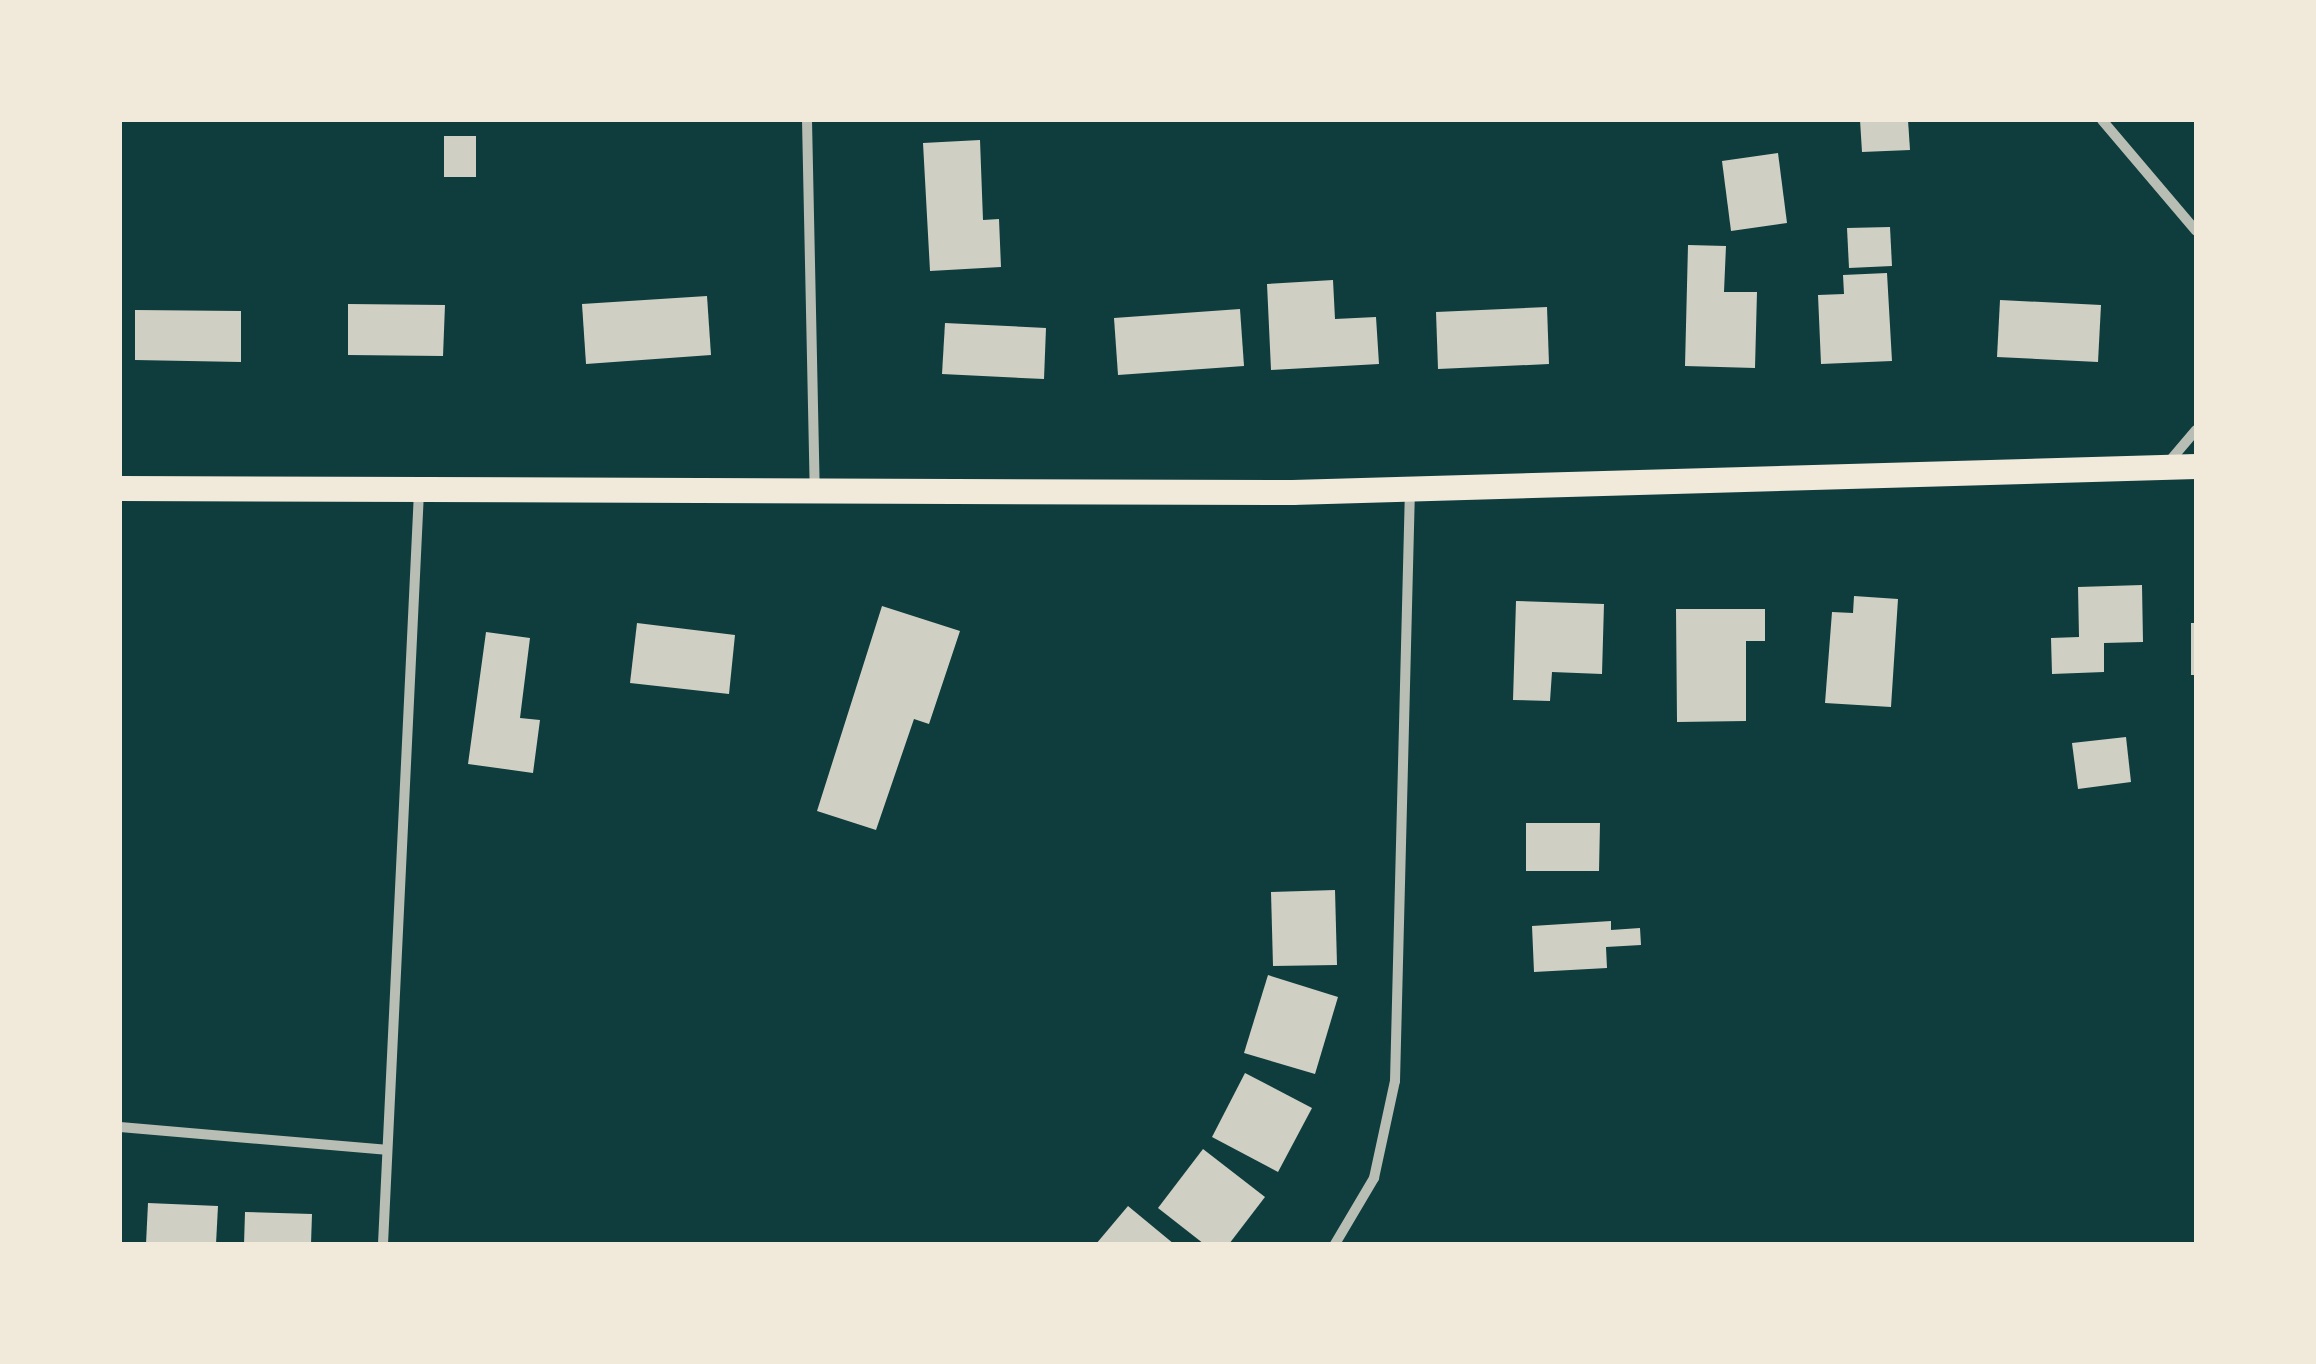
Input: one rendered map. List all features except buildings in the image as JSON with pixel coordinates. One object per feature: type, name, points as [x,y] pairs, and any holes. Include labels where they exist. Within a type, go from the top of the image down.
[{"type":"main road","points":[[120,488],[1410,489],[2196,466]]},
{"type":"street","points":[[807,120],[815,490]]},
{"type":"street","points":[[2102,120],[2196,231]]},
{"type":"street","points":[[2164,467],[2196,430]]},
{"type":"street","points":[[1334,1244],[1374,1178],[1396,1081],[1410,489]]},
{"type":"street","points":[[383,1244],[418,490]]},
{"type":"street","points":[[120,1128],[386,1150]]}]
